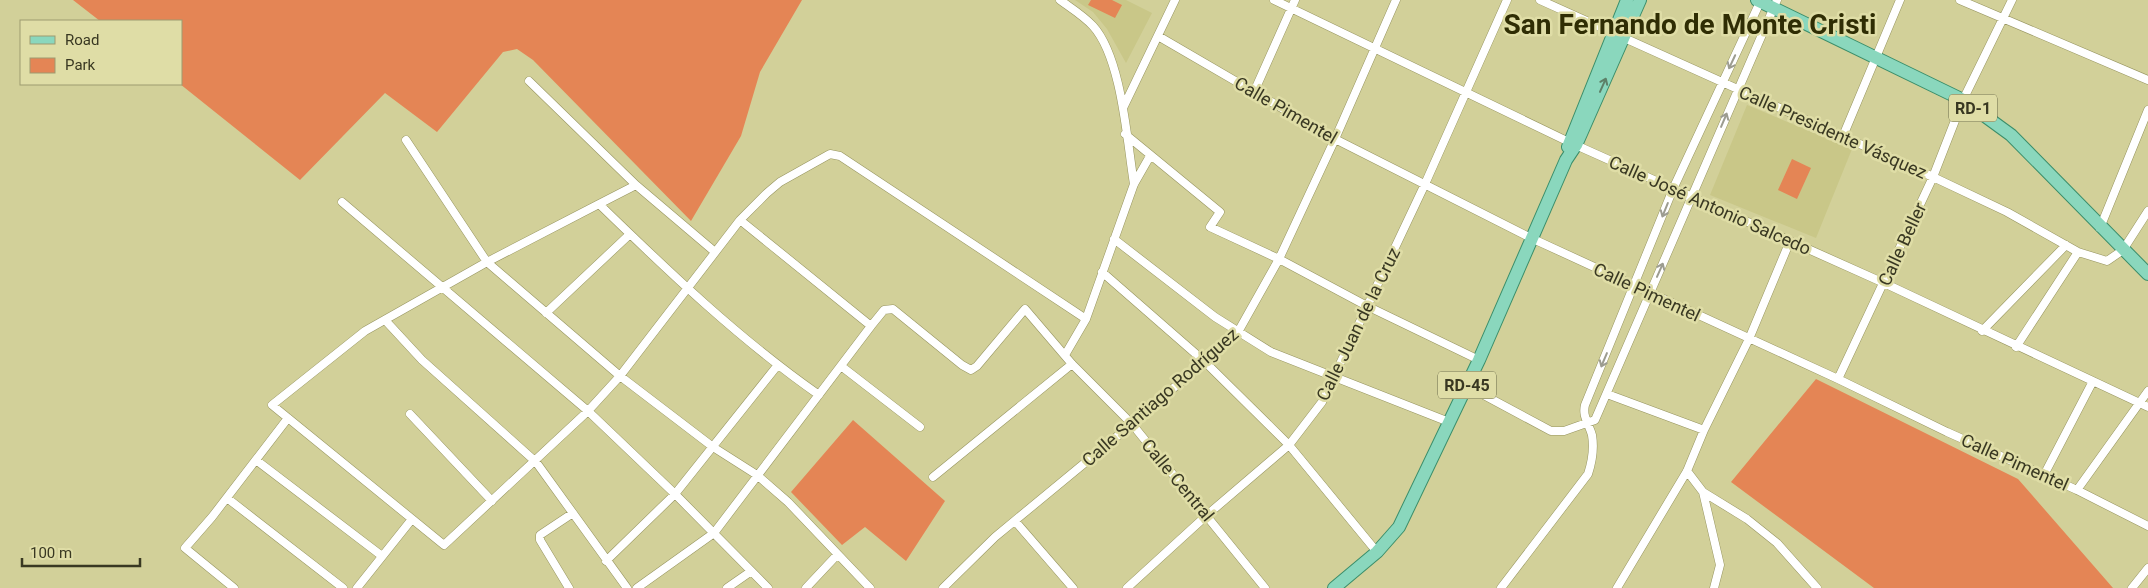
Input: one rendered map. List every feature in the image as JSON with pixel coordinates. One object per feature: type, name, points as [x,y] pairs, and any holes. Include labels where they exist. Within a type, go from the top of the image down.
[{"type":"main road","name":"RD-45","points":[[1619,35],[1627,0]]},
{"type":"main road","name":"RD-45","points":[[1334,588],[1377,552],[1399,527],[1479,360],[1619,35],[1640,0]]},
{"type":"main road","name":"RD-1","points":[[1759,1],[1776,4],[1963,100],[2010,135],[2100,228],[2148,274]]},
{"type":"street","points":[[1060,0],[1094,27],[1110,61],[1123,108],[1125,134],[1134,184]]},
{"type":"street","points":[[1123,108],[1175,0]]},
{"type":"street","name":"Calle José Antonio Salcedo","points":[[1274,0],[1573,144],[1884,283],[1982,331],[2148,407]]},
{"type":"street","points":[[1254,92],[1296,0]]},
{"type":"street","name":"Calle Santiago Rodríguez","points":[[943,588],[980,550],[1132,424],[1238,332],[1279,258],[1335,139],[1396,0]]},
{"type":"street","name":"Calle Juan de la Cruz","points":[[1127,588],[1289,445],[1309,422],[1334,377],[1425,184],[1507,0]]},
{"type":"street","name":"Calle Presidente Vásquez","points":[[1540,0],[1933,177],[2007,212],[2078,252],[2107,261],[2123,250]]},
{"type":"street","points":[[1843,136],[1900,0]]},
{"type":"street","points":[[1960,0],[2148,80]]},
{"type":"street","name":"Calle Beller","points":[[1838,379],[1933,177],[1963,100],[2012,0]]},
{"type":"street","points":[[1501,588],[1588,474],[1592,461],[1592,438],[1584,415],[1585,405],[1673,189],[1759,1]]},
{"type":"street","points":[[1467,386],[1551,431],[1564,431],[1595,420],[1776,4]]},
{"type":"street","name":"Calle Pimentel","points":[[1158,36],[1335,139],[1531,238],[2077,490],[2148,526]]},
{"type":"street","points":[[529,81],[636,185],[715,252]]},
{"type":"street","points":[[2100,228],[2148,110]]},
{"type":"street","points":[[1125,134],[1220,212],[1210,227],[1279,258],[1367,306],[1479,360]]},
{"type":"street","points":[[406,140],[486,262],[620,376],[713,447],[757,475],[788,502],[870,588]]},
{"type":"street","points":[[1129,155],[1143,150]]},
{"type":"street","points":[[636,185],[486,262],[365,331],[272,405],[444,545],[536,462],[588,411],[620,376],[740,220],[780,182],[830,154],[840,156],[1086,319]]},
{"type":"street","points":[[1065,355],[1086,319],[1134,184],[1150,156]]},
{"type":"street","points":[[342,202],[444,286],[588,411],[676,494],[750,572],[768,588]]},
{"type":"street","points":[[599,204],[688,290],[777,366],[819,395]]},
{"type":"street","points":[[2123,250],[2148,212]]},
{"type":"street","points":[[637,588],[714,533],[871,326],[740,220]]},
{"type":"street","points":[[546,314],[630,234]]},
{"type":"street","points":[[1114,239],[1238,332],[1271,352],[1449,422]]},
{"type":"street","points":[[1617,588],[1687,470],[1704,430],[1749,339],[1790,241]]},
{"type":"street","points":[[1982,331],[2066,245]]},
{"type":"street","points":[[2016,346],[2078,252]]},
{"type":"street","points":[[1102,272],[1204,361],[1289,445],[1377,552]]},
{"type":"street","name":"Calle Central","points":[[871,326],[884,310],[893,309],[962,365],[971,370],[977,366],[1025,309],[1072,364],[1132,424],[1208,515],[1265,588]]},
{"type":"street","points":[[385,320],[422,360],[536,462],[627,588]]},
{"type":"street","points":[[933,477],[1072,364]]},
{"type":"street","points":[[606,561],[676,494],[777,366]]},
{"type":"street","points":[[841,366],[920,427]]},
{"type":"street","points":[[2044,475],[2093,381]]},
{"type":"street","points":[[2077,490],[2148,391]]},
{"type":"street","points":[[1607,394],[1704,430]]},
{"type":"street","points":[[410,414],[492,501]]},
{"type":"street","points":[[234,588],[185,548],[227,498],[288,418]]},
{"type":"street","points":[[256,460],[382,556]]},
{"type":"street","points":[[1687,470],[1703,492],[1747,519],[1777,543],[1816,588]]},
{"type":"street","points":[[1703,492],[1720,564],[1714,588]]},
{"type":"street","points":[[227,498],[343,588]]},
{"type":"street","points":[[569,588],[540,540],[540,535],[573,513]]},
{"type":"street","points":[[357,588],[412,519]]},
{"type":"street","points":[[1015,521],[1072,588]]},
{"type":"street","points":[[806,588],[837,555]]},
{"type":"street","points":[[2132,588],[2148,568]]},
{"type":"street","points":[[727,588],[750,572]]},
{"type":"shaded area","points":[[1075,0],[1126,0],[1152,13],[1126,63],[1107,29],[1093,12]]},
{"type":"shaded area","points":[[1747,105],[1852,149],[1816,238],[1710,195]]},
{"type":"green space","points":[[73,0],[802,0],[760,72],[741,136],[691,221],[533,60],[517,49],[503,52],[437,132],[385,93],[300,180],[181,85],[182,20],[99,20]]},
{"type":"green space","points":[[1091,0],[1112,0],[1122,5],[1115,18],[1088,5]]},
{"type":"green space","points":[[1792,159],[1811,168],[1797,199],[1778,190]]},
{"type":"green space","points":[[1816,379],[2018,479],[2113,588],[1874,588],[1731,482]]},
{"type":"green space","points":[[853,420],[945,501],[906,561],[865,527],[842,545],[791,492]]},
{"type":"district","name":"San Fernando de Monte Cristi","points":[[1690,24]]}]
